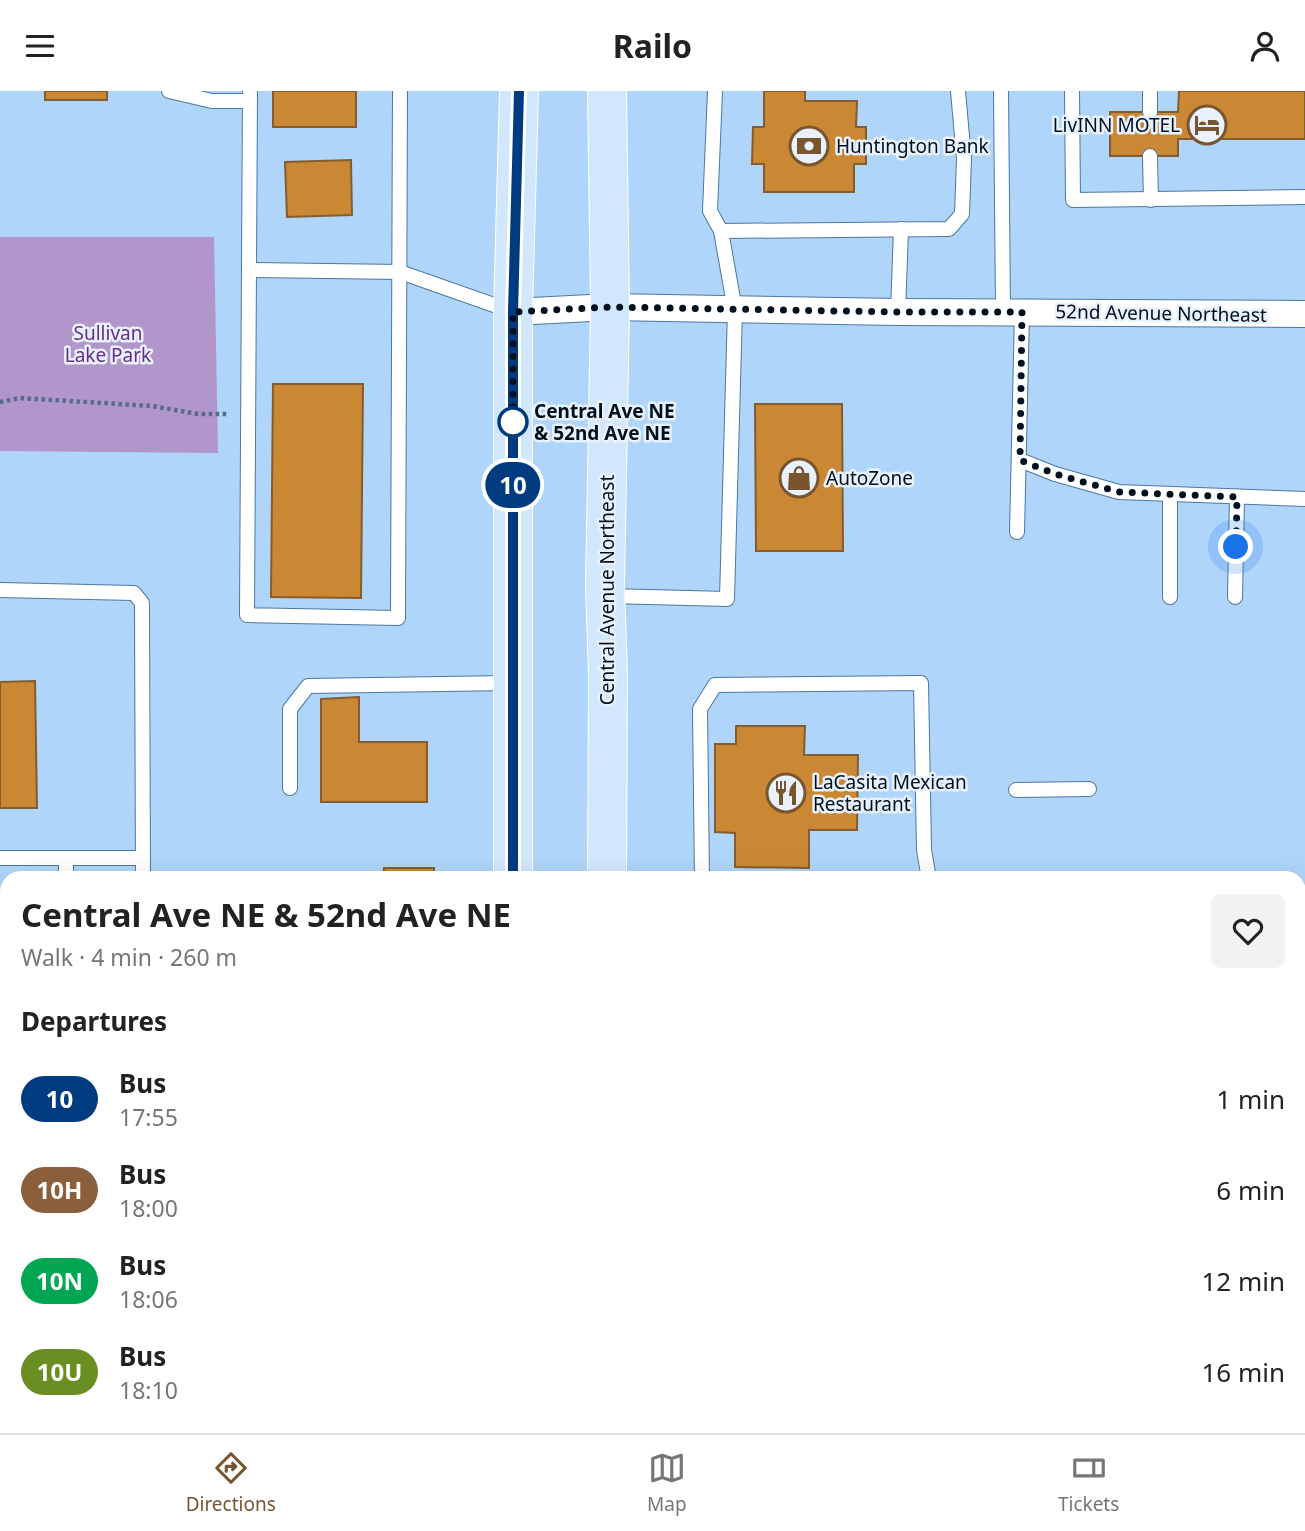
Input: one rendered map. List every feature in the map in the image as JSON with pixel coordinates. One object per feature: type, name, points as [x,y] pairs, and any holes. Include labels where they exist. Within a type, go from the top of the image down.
[{"type":"main road","points":[[513,871],[513,312],[519,91]]},
{"type":"main road","name":"Central Avenue Northeast","points":[[607,91],[610,307],[605,596],[608,676],[607,871]]},
{"type":"street","name":"52nd Avenue Northeast","points":[[513,312],[610,307],[1305,314]]},
{"type":"lane","points":[[169,91],[212,101],[250,96],[247,615],[398,618],[400,91]]},
{"type":"lane","points":[[605,596],[727,599],[734,310],[721,231],[710,211],[715,91]]},
{"type":"lane","points":[[721,231],[949,229],[962,214],[964,159],[958,91]]},
{"type":"lane","points":[[1000,91],[1020,460],[1017,532]]},
{"type":"lane","points":[[1072,91],[1073,200],[1305,197]]},
{"type":"lane","points":[[1150,91],[1150,111]]},
{"type":"lane","points":[[1150,156],[1151,200]]},
{"type":"lane","points":[[898,312],[901,229]]},
{"type":"lane","points":[[250,270],[400,272],[513,312]]},
{"type":"lane","points":[[1020,460],[1055,474],[1119,492],[1305,499]]},
{"type":"lane","points":[[1170,495],[1170,597]]},
{"type":"lane","points":[[1235,597],[1237,497]]},
{"type":"lane","points":[[0,590],[134,593],[142,603],[143,871]]},
{"type":"lane","points":[[290,788],[290,709],[308,686],[514,683]]},
{"type":"lane","points":[[702,871],[700,709],[715,685],[921,683],[924,850],[928,871]]},
{"type":"lane","points":[[1016,790],[1089,789]]},
{"type":"lane","points":[[0,858],[143,858]]},
{"type":"lane","points":[[66,858],[66,871]]},
{"type":"path","points":[[0,402],[20,398],[152,406],[198,414],[249,413]]},
{"type":"green space","name":"Sullivan Lake Park","points":[[0,237],[214,237],[218,453],[0,451]]},
{"type":"building","points":[[45,91],[107,91],[107,100],[45,100]]},
{"type":"building","points":[[273,91],[356,91],[356,127],[273,127]]},
{"type":"building","name":"Huntington Bank","points":[[764,91],[805,91],[805,101],[857,101],[856,127],[866,127],[866,164],[854,164],[854,192],[764,192],[764,164],[752,164],[753,127],[764,127]]},
{"type":"building","name":"LivINN MOTEL","points":[[1179,91],[1305,91],[1305,139],[1178,139],[1178,156],[1110,156],[1110,112],[1178,112]]},
{"type":"building","points":[[351,160],[352,215],[287,217],[285,162]]},
{"type":"building","points":[[273,384],[363,384],[361,598],[271,597]]},
{"type":"building","name":"AutoZone","points":[[755,404],[842,404],[843,551],[756,551]]},
{"type":"building","points":[[35,681],[37,808],[0,808],[0,682]]},
{"type":"building","points":[[359,697],[359,742],[427,742],[427,802],[321,802],[321,699]]},
{"type":"building","name":"LaCasita Mexican Restaurant","points":[[736,726],[805,726],[804,755],[858,755],[857,830],[809,830],[809,868],[735,867],[735,833],[715,832],[715,744],[736,744]]},
{"type":"building","points":[[384,868],[434,868],[434,871],[384,871]]},
{"type":"bus line","name":"10","points":[[513,871],[513,312],[519,91]]},
{"type":"place","name":"LivINN MOTEL","points":[[1207,125]]},
{"type":"place","name":"Huntington Bank","points":[[809,146]]},
{"type":"place","name":"Central Ave NE & 52nd Ave NE","points":[[513,422]]},
{"type":"place","name":"AutoZone","points":[[799,478]]},
{"type":"place","name":"LaCasita Mexican Restaurant","points":[[786,793]]},
{"type":"route","points":[[513,422],[513,427],[513,312],[610,307],[1022,312],[1020,460],[1055,474],[1119,492],[1237,497],[1236,547]]}]
